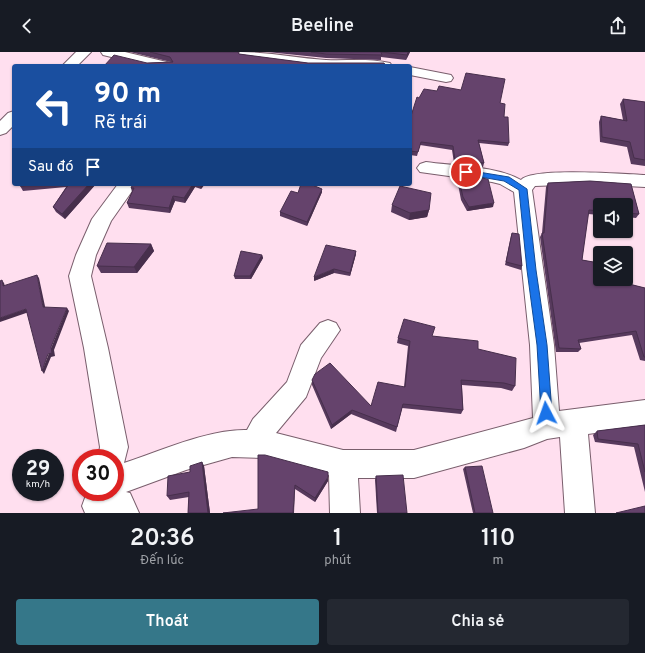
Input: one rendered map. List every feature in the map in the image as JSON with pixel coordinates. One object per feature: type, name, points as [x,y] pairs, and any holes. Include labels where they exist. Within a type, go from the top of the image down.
[{"type":"street","points":[[71,64],[84,52]]},
{"type":"street","points":[[108,52],[158,64]]},
{"type":"street","points":[[238,64],[246,53],[330,64]]},
{"type":"street","points":[[342,64],[363,58],[380,64]]},
{"type":"street","points":[[412,71],[446,78]]},
{"type":"street","points":[[0,130],[12,118]]},
{"type":"street","points":[[426,168],[506,179],[523,189]]},
{"type":"street","points":[[580,513],[542,345],[523,189],[530,180],[550,178],[618,178],[645,181]]},
{"type":"street","points":[[114,449],[96,348],[80,276],[86,255],[102,219],[127,186]]},
{"type":"street","points":[[254,444],[263,428],[297,388],[310,353],[328,330]]},
{"type":"street","points":[[124,478],[186,456],[232,443],[266,444],[343,464],[414,464],[560,425],[645,413]]},
{"type":"street","points":[[343,464],[345,513]]},
{"type":"building","points":[[150,52],[238,52],[239,54],[308,63],[385,64],[106,64],[114,55],[147,63],[173,62],[170,57]]},
{"type":"building","points":[[311,52],[381,52],[382,55],[326,54]]},
{"type":"building","points":[[381,52],[408,52],[407,55]]},
{"type":"building","points":[[466,73],[505,79],[500,103],[505,104],[504,117],[508,117],[509,143],[478,140],[484,163],[455,160],[453,146],[421,142],[418,152],[412,151],[412,113],[417,97],[419,98],[424,89],[437,91],[439,86],[461,90]]},
{"type":"building","points":[[623,99],[645,102],[645,160],[634,158],[630,142],[602,137],[601,116],[627,121]]},
{"type":"building","points":[[458,175],[488,179],[494,203],[469,207],[463,197]]},
{"type":"building","points":[[590,181],[631,184],[639,214],[633,214],[633,198],[593,198],[593,210],[589,210],[582,260],[593,262],[593,286],[633,285],[645,288],[645,357],[636,331],[578,340],[581,349],[559,348],[542,233],[544,233],[548,183]]},
{"type":"building","points":[[68,186],[87,186],[62,214],[53,207]]},
{"type":"building","points":[[132,186],[192,186],[184,198],[173,196],[169,208],[127,203],[134,188],[131,188]]},
{"type":"building","points":[[300,186],[315,186],[322,189],[307,222],[280,212],[291,191],[298,193]]},
{"type":"building","points":[[400,186],[431,193],[429,210],[410,213],[392,205]]},
{"type":"building","points":[[512,233],[519,234],[522,266],[506,262]]},
{"type":"building","points":[[107,243],[151,244],[134,267],[97,266]]},
{"type":"building","points":[[326,245],[356,251],[350,273],[334,269],[314,277]]},
{"type":"building","points":[[241,251],[262,255],[250,276],[234,276]]},
{"type":"building","points":[[37,275],[43,307],[67,308],[51,347],[52,353],[48,354],[42,371],[26,309],[0,318],[0,281],[2,280],[3,286]]},
{"type":"building","points":[[404,319],[435,327],[432,336],[478,341],[478,349],[516,358],[515,386],[504,383],[461,380],[463,410],[403,404],[397,427],[352,410],[332,425],[312,380],[315,374],[330,363],[371,406],[378,382],[405,387],[410,341],[398,338]]},
{"type":"building","points":[[645,425],[645,472],[638,444],[598,439],[597,431]]},
{"type":"building","points":[[258,455],[265,455],[328,472],[328,477],[315,498],[295,485],[293,513],[223,513],[258,509]]},
{"type":"building","points":[[202,462],[208,513],[188,513],[189,492],[167,496],[168,476],[190,472],[190,466]]},
{"type":"building","points":[[482,466],[493,513],[475,513],[465,467]]},
{"type":"building","points":[[403,475],[407,513],[378,513],[376,476]]},
{"type":"building","points":[[645,506],[645,513],[616,513]]},
{"type":"route","points":[[466,172],[506,179],[523,189],[542,345],[546,413]]}]
